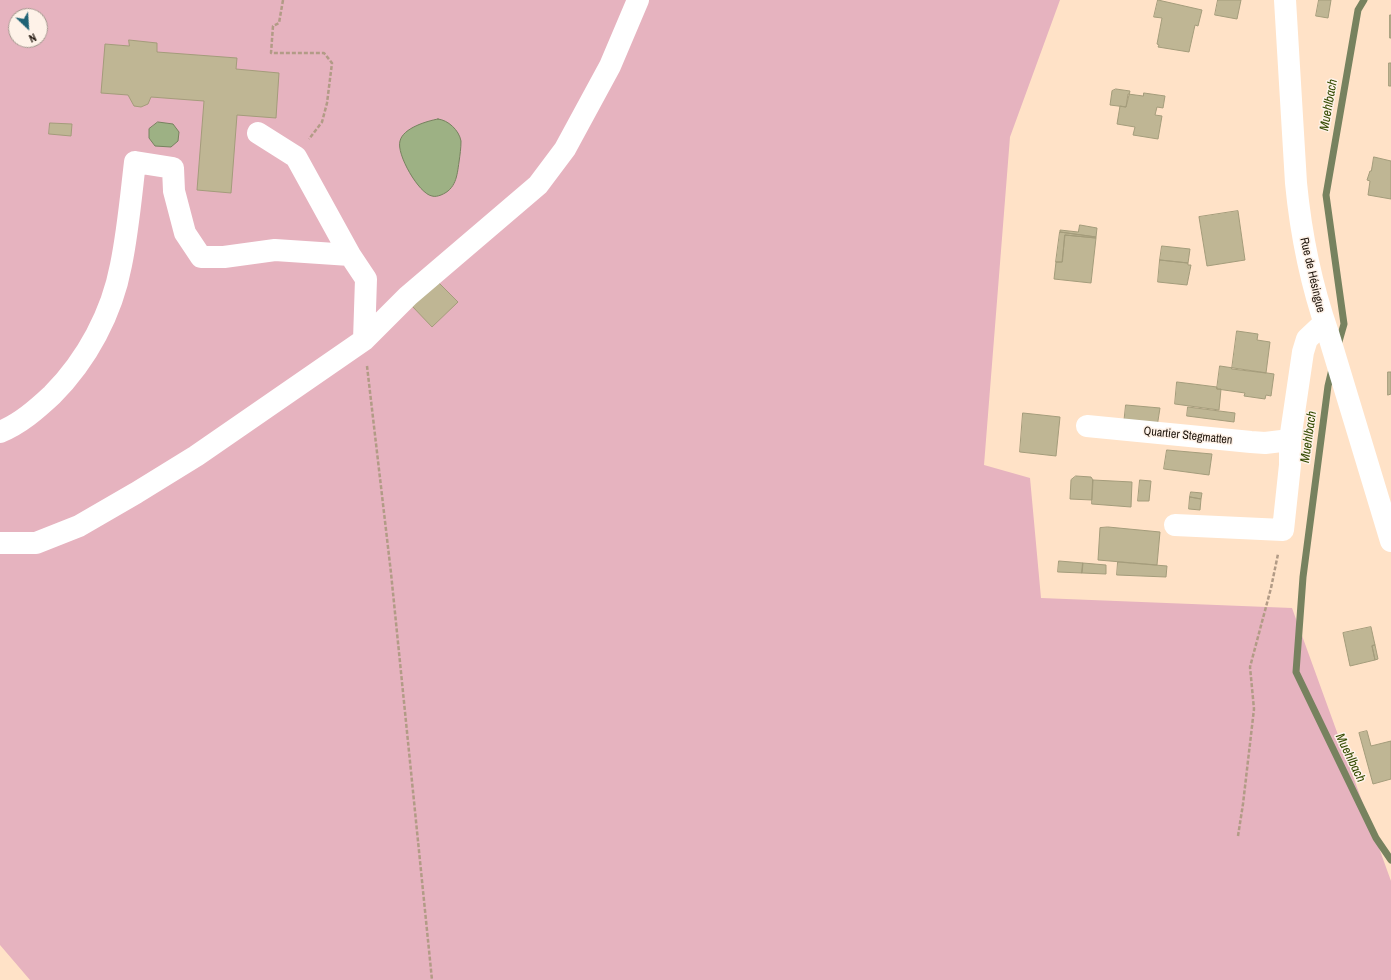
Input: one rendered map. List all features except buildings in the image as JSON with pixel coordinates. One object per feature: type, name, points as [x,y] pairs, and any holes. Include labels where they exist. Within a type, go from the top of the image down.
[{"type":"street","points":[[0,543],[36,543],[79,526],[136,494],[196,456],[364,340],[408,296],[538,185],[565,149],[606,72],[638,0]]},
{"type":"street","name":"Rue de Hésingue","points":[[1285,0],[1298,212],[1305,249],[1319,308],[1391,541]]},
{"type":"street","points":[[258,133],[296,158],[350,255],[366,279],[364,340]]},
{"type":"street","points":[[0,432],[27,417],[56,391],[75,369],[98,332],[114,293],[121,266],[135,162],[173,168],[174,192],[185,233],[201,257],[224,257],[275,250],[350,255]]},
{"type":"street","points":[[1175,525],[1283,530],[1290,465],[1290,440],[1303,352],[1307,339],[1326,328]]},
{"type":"street","name":"Quartier Stegmatten","points":[[1087,426],[1251,442],[1266,443],[1290,440]]},
{"type":"path","points":[[283,0],[279,23],[273,26],[271,53],[324,53],[332,63],[327,103],[322,122],[296,158]]},
{"type":"path","points":[[364,340],[392,573],[432,980]]},
{"type":"path","points":[[1238,836],[1254,709],[1250,666],[1271,588],[1283,530]]},
{"type":"shaded area","points":[[0,0],[1060,0],[1010,137],[984,465],[1030,478],[1041,598],[1292,608],[1391,881],[1391,980],[30,980],[0,945]]},
{"type":"shaded area","points":[[438,119],[446,121],[455,129],[460,137],[461,146],[453,186],[441,195],[432,196],[427,194],[421,188],[410,173],[401,155],[400,141],[402,136],[410,129],[422,123]]},
{"type":"shaded area","points":[[158,122],[173,124],[179,132],[178,141],[171,147],[155,146],[149,138],[149,129]]},
{"type":"waterway","name":"Muehlbach","points":[[1338,345],[1344,324],[1326,195],[1358,10],[1364,0]]},
{"type":"waterway","name":"Muehlbach","points":[[1332,369],[1328,386],[1303,577],[1296,672],[1376,838],[1391,860]]}]
